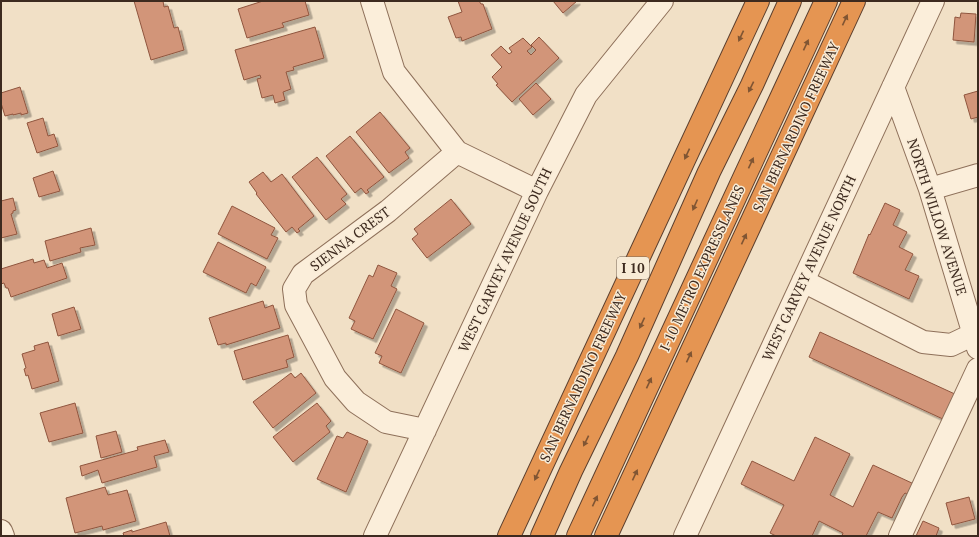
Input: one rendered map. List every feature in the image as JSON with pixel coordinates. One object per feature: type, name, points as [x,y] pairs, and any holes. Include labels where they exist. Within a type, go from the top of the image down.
[{"type":"highway","name":"SAN BERNARDINO FREEWAY","points":[[509,536],[758,1]]},
{"type":"highway","points":[[542,536],[571,471],[636,336],[709,172],[752,85],[790,1]]},
{"type":"highway","name":"I-10 METRO EXPRESSLANES","points":[[578,536],[826,1]]},
{"type":"highway","name":"SAN BERNARDINO FREEWAY","points":[[606,536],[854,1]]},
{"type":"street","points":[[372,1],[394,72],[457,152],[537,191]]},
{"type":"street","name":"WEST GARVEY AVENUE SOUTH","points":[[375,536],[537,191],[586,95],[662,1]]},
{"type":"street","name":"WEST GARVEY AVENUE NORTH","points":[[685,536],[933,1]]},
{"type":"street","name":"NORTH WILLOW AVENUE","points":[[893,87],[930,188],[976,341]]},
{"type":"street","name":"SIENNA CREST","points":[[425,430],[386,422],[356,402],[335,378],[296,305],[294,289],[303,274],[388,210],[457,152]]},
{"type":"street","points":[[930,188],[978,174]]},
{"type":"street","points":[[803,281],[923,342],[951,345],[976,341]]},
{"type":"street","points":[[900,536],[978,369]]},
{"type":"street","points":[[1,531],[3,536]]},
{"type":"building","points":[[134,1],[163,1],[164,7],[168,6],[174,28],[178,27],[184,50],[151,60]]},
{"type":"building","points":[[263,1],[305,1],[309,15],[282,23],[284,27],[247,38],[238,9]]},
{"type":"building","points":[[458,1],[479,1],[483,4],[492,29],[462,41],[461,37],[456,38],[448,17],[462,12]]},
{"type":"building","points":[[553,1],[577,1],[563,13]]},
{"type":"building","points":[[961,13],[976,14],[974,42],[953,40],[955,17],[960,18]]},
{"type":"building","points":[[315,27],[324,58],[293,67],[294,70],[286,72],[291,89],[283,92],[285,100],[275,103],[273,95],[262,98],[257,79],[261,78],[260,75],[244,80],[235,50]]},
{"type":"building","points":[[539,37],[559,58],[512,102],[496,85],[498,84],[492,77],[502,67],[491,55],[501,46],[509,54],[512,52],[509,48],[523,38],[532,47],[527,51],[531,55],[536,50],[531,45]]},
{"type":"building","points":[[536,83],[551,99],[533,115],[519,99]]},
{"type":"building","points":[[20,87],[28,113],[5,116],[1,103],[1,93]]},
{"type":"building","points":[[978,91],[978,117],[971,119],[964,95]]},
{"type":"building","points":[[380,112],[410,148],[405,152],[409,158],[389,173],[356,132]]},
{"type":"building","points":[[43,118],[48,136],[54,134],[58,146],[37,153],[27,123]]},
{"type":"building","points":[[350,136],[384,177],[367,190],[369,192],[366,194],[361,188],[355,193],[326,156]]},
{"type":"building","points":[[317,157],[347,194],[341,199],[346,204],[326,220],[292,177]]},
{"type":"building","points":[[53,171],[60,191],[39,197],[33,178]]},
{"type":"building","points":[[263,172],[271,182],[282,174],[314,216],[298,229],[300,231],[297,233],[292,227],[286,232],[256,194],[257,193],[249,182]]},
{"type":"building","points":[[13,198],[16,210],[11,214],[17,234],[1,238],[1,201]]},
{"type":"building","points":[[451,199],[471,224],[427,258],[412,239],[418,234],[414,229]]},
{"type":"building","points":[[885,203],[900,210],[893,225],[907,232],[899,247],[913,254],[905,270],[919,276],[909,299],[853,273],[869,234],[870,235]]},
{"type":"building","points":[[232,206],[275,228],[271,235],[278,238],[267,259],[218,234]]},
{"type":"building","points":[[91,228],[95,245],[80,248],[81,252],[50,261],[45,241]]},
{"type":"building","points":[[218,242],[266,267],[256,286],[251,283],[246,293],[203,272]]},
{"type":"building","points":[[33,259],[34,263],[44,260],[47,268],[62,263],[67,278],[11,297],[8,288],[6,288],[4,283],[1,284],[1,269]]},
{"type":"building","points":[[378,265],[397,273],[391,286],[397,289],[373,339],[351,329],[355,321],[349,318],[369,275],[373,277]]},
{"type":"building","points":[[263,301],[265,308],[273,305],[280,328],[226,345],[226,343],[218,345],[209,318]]},
{"type":"building","points":[[74,307],[81,329],[58,336],[52,314]]},
{"type":"building","points":[[396,309],[424,323],[401,373],[379,363],[382,356],[375,353]]},
{"type":"building","points":[[820,332],[957,395],[945,420],[809,357]]},
{"type":"building","points":[[288,335],[294,357],[286,360],[288,367],[243,380],[234,351]]},
{"type":"building","points":[[48,342],[59,381],[32,389],[28,375],[26,376],[24,369],[26,368],[22,354],[35,350],[34,346]]},
{"type":"building","points":[[291,373],[295,378],[301,373],[316,393],[273,428],[253,402]]},
{"type":"building","points":[[75,403],[83,433],[49,442],[40,413]]},
{"type":"building","points":[[317,403],[331,421],[326,426],[330,432],[293,462],[273,437]]},
{"type":"building","points":[[116,431],[122,452],[101,458],[96,436]]},
{"type":"building","points":[[347,432],[368,441],[346,492],[317,479],[337,436],[343,438]]},
{"type":"building","points":[[815,437],[850,454],[830,495],[853,507],[873,465],[914,484],[909,495],[905,493],[902,497],[892,518],[878,512],[866,536],[842,536],[843,533],[819,521],[812,536],[776,536],[770,533],[784,505],[741,484],[752,461],[794,481]]},
{"type":"building","points":[[165,440],[169,452],[154,456],[157,467],[102,483],[98,470],[82,476],[80,466],[138,450],[137,447]]},
{"type":"building","points":[[105,487],[108,495],[127,490],[136,521],[103,530],[102,526],[75,533],[66,498]]},
{"type":"building","points":[[969,497],[975,519],[952,525],[946,503]]},
{"type":"building","points":[[923,521],[939,528],[936,536],[916,536]]},
{"type":"building","points":[[166,522],[170,536],[124,536],[123,533],[132,530],[132,532]]}]
